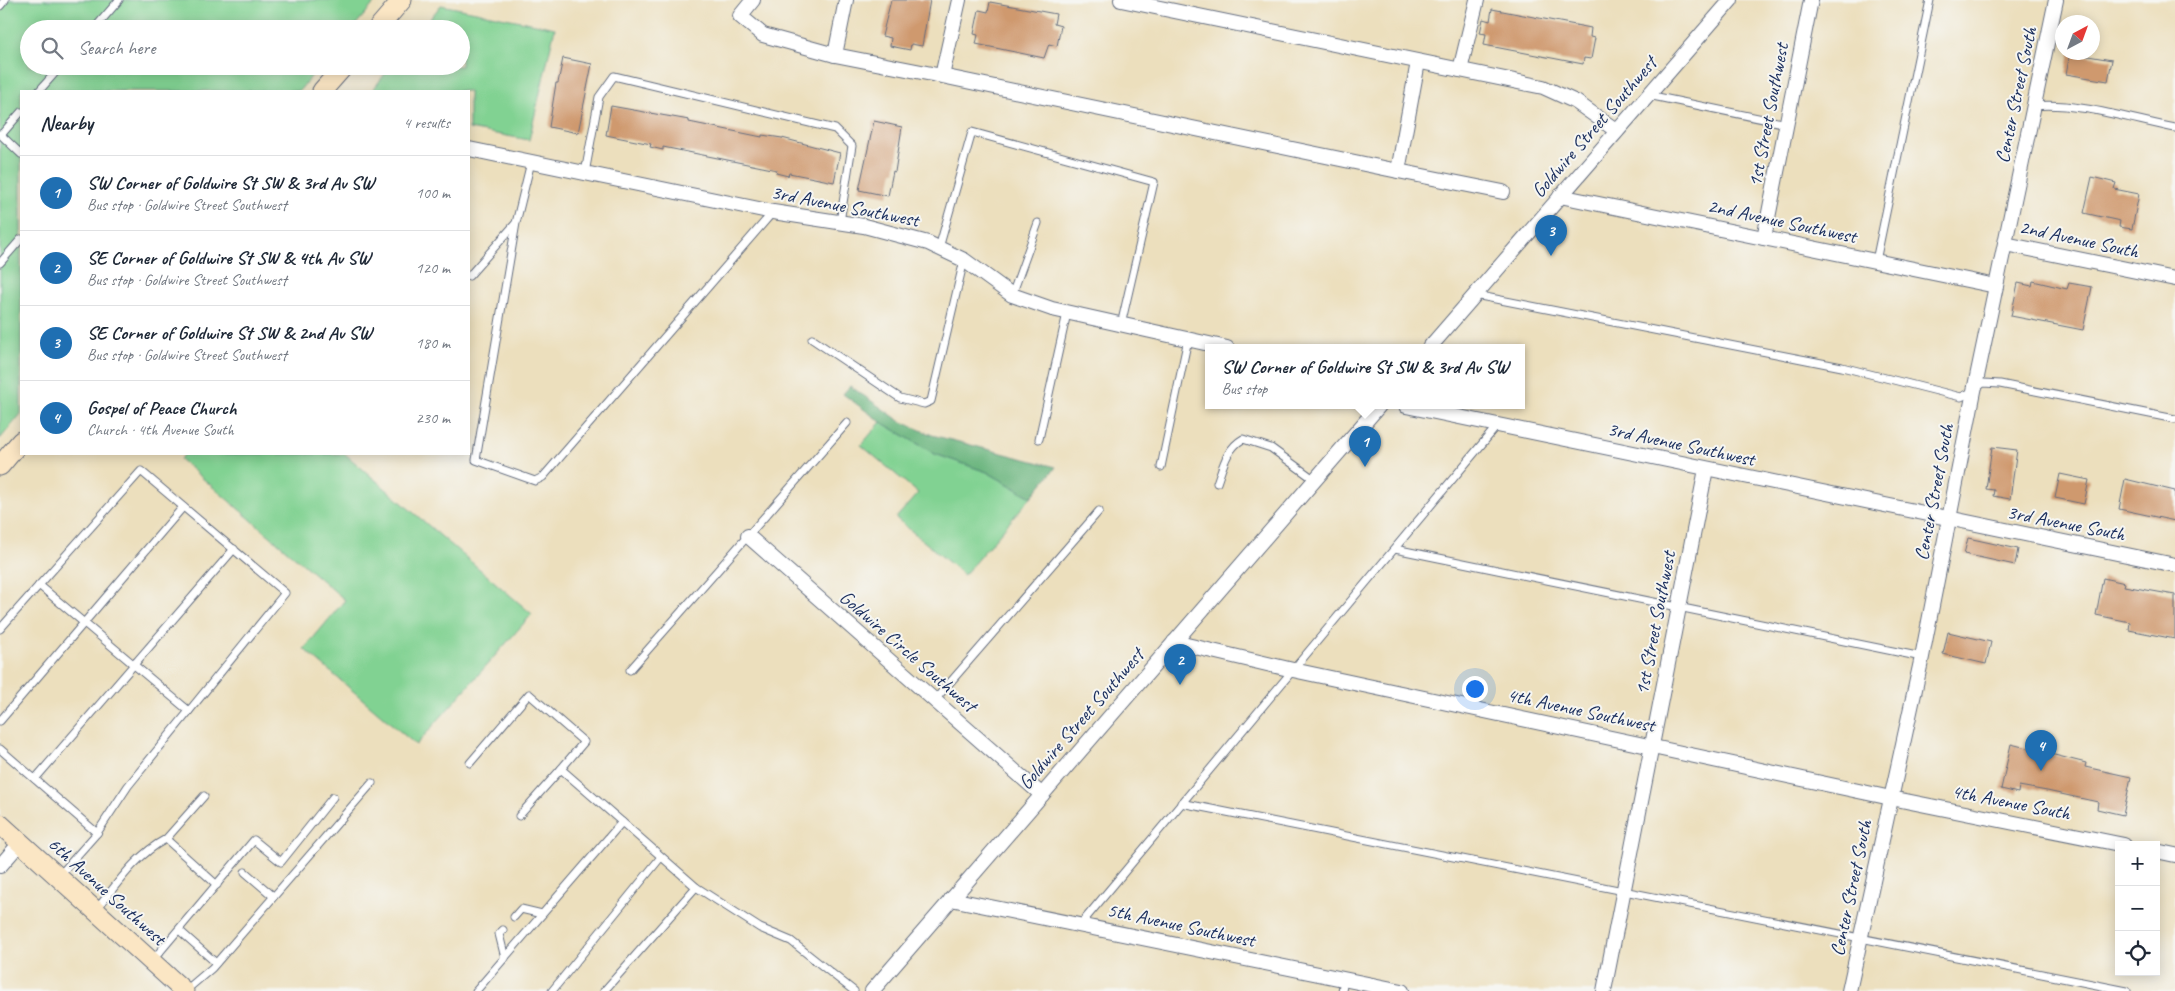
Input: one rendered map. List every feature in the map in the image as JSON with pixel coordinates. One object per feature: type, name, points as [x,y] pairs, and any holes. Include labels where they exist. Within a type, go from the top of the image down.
[{"type":"main road","points":[[385,20],[402,0]]},
{"type":"main road","points":[[323,90],[336,75]]},
{"type":"main road","points":[[0,466],[20,442]]},
{"type":"main road","name":"6th Avenue Southwest","points":[[0,824],[185,991]]},
{"type":"street","points":[[753,0],[740,16],[763,35],[835,55],[1503,192]]},
{"type":"street","points":[[835,55],[846,0]]},
{"type":"street","points":[[942,76],[959,0]]},
{"type":"street","points":[[1121,0],[1543,87],[1576,102],[1617,131]]},
{"type":"street","points":[[1460,70],[1477,0]]},
{"type":"street","name":"Goldwire Street Southwest","points":[[1432,344],[1731,0]]},
{"type":"street","name":"1st Street Southwest","points":[[1764,238],[1812,0]]},
{"type":"street","name":"Center Street South","points":[[1849,991],[1922,658],[1974,391],[2056,0]]},
{"type":"street","points":[[1398,171],[1418,62]]},
{"type":"street","name":"3rd Avenue Southwest","points":[[470,149],[773,212],[864,226],[939,248],[964,260],[1012,295],[1067,313],[1210,344]]},
{"type":"street","name":"2nd Avenue Southwest","points":[[1560,196],[1996,286]]},
{"type":"street","name":"2nd Avenue South","points":[[2005,244],[2175,279]]},
{"type":"street","name":"Goldwire Street Southwest","points":[[872,991],[1376,409]]},
{"type":"street","name":"3rd Avenue Southwest","points":[[1420,409],[1948,520]]},
{"type":"street","name":"1st Street Southwest","points":[[1604,991],[1706,469]]},
{"type":"street","name":"3rd Avenue South","points":[[1948,520],[2175,565]]},
{"type":"street","name":"Goldwire Circle Southwest","points":[[748,536],[934,702],[1042,795]]},
{"type":"street","name":"4th Avenue Southwest","points":[[1174,642],[1293,670],[1891,798]]},
{"type":"street","name":"4th Avenue South","points":[[1891,798],[2115,843]]},
{"type":"street","points":[[0,866],[20,843]]},
{"type":"street","points":[[2160,852],[2175,855]]},
{"type":"street","name":"5th Avenue Southwest","points":[[951,899],[1080,925],[1343,985],[1402,991]]},
{"type":"lane","points":[[0,6],[5,0]]},
{"type":"lane","points":[[102,20],[119,0]]},
{"type":"lane","points":[[1876,261],[1930,0]]},
{"type":"lane","points":[[40,90],[53,75]]},
{"type":"lane","points":[[585,173],[599,97],[614,76],[835,129],[852,146],[840,222]]},
{"type":"lane","points":[[1648,95],[1787,124]]},
{"type":"lane","points":[[2034,106],[2052,104],[2074,107],[2175,128]]},
{"type":"lane","points":[[20,113],[0,135],[20,153]]},
{"type":"lane","points":[[939,248],[972,132],[1154,182],[1121,325]]},
{"type":"lane","points":[[476,460],[516,223],[531,162]]},
{"type":"lane","points":[[469,455],[476,460],[535,481],[543,477],[773,212]]},
{"type":"lane","points":[[1012,295],[1038,222]]},
{"type":"lane","points":[[470,275],[516,223]]},
{"type":"lane","points":[[0,263],[20,240]]},
{"type":"lane","points":[[812,339],[900,398],[924,404],[931,400],[964,260]]},
{"type":"lane","points":[[1474,295],[1842,366],[1961,397],[1974,391],[1983,383],[2000,384],[2175,418]]},
{"type":"lane","points":[[1039,439],[1067,313]]},
{"type":"lane","points":[[1161,467],[1188,339]]},
{"type":"lane","points":[[630,670],[848,424]]},
{"type":"lane","points":[[1080,925],[1497,426]]},
{"type":"lane","points":[[1217,482],[1228,453],[1236,443],[1243,439],[1271,448],[1315,480]]},
{"type":"lane","points":[[0,629],[141,472],[286,593],[128,786],[96,833],[58,877]]},
{"type":"lane","points":[[0,721],[183,507]]},
{"type":"lane","points":[[934,702],[1099,511]]},
{"type":"lane","points":[[34,779],[234,549]]},
{"type":"lane","points":[[1395,549],[1922,658]]},
{"type":"lane","points":[[40,585],[189,711]]},
{"type":"lane","points":[[470,763],[529,694],[584,742],[519,816]]},
{"type":"lane","points":[[0,749],[96,833]]},
{"type":"lane","points":[[561,769],[696,887],[760,928],[792,941],[854,991]]},
{"type":"lane","points":[[185,991],[216,963],[272,896],[372,783]]},
{"type":"lane","points":[[96,911],[130,869],[152,846],[166,840],[204,796]]},
{"type":"lane","points":[[152,962],[254,840],[281,862],[333,796]]},
{"type":"lane","points":[[1181,803],[2127,991]]},
{"type":"lane","points":[[476,991],[622,822]]},
{"type":"lane","points":[[166,840],[218,885]]},
{"type":"lane","points":[[552,991],[661,857]]},
{"type":"lane","points":[[245,872],[272,896]]},
{"type":"lane","points":[[604,991],[696,887]]},
{"type":"lane","points":[[514,917],[521,909],[542,914]]},
{"type":"lane","points":[[179,930],[216,963]]},
{"type":"lane","points":[[503,930],[499,934],[505,958]]},
{"type":"green space","points":[[0,0],[377,0],[360,20],[20,20],[20,75],[312,75],[300,90],[20,90],[20,415],[0,439]]},
{"type":"green space","points":[[441,5],[555,28],[529,140],[470,129],[470,90],[373,90],[384,75],[470,75],[470,20],[429,20]]},
{"type":"green space","points":[[850,386],[900,421],[932,435],[1056,467],[1031,497],[987,472],[935,454],[881,422],[843,394]]},
{"type":"green space","points":[[881,422],[935,454],[987,472],[1031,497],[964,575],[896,518],[918,493],[861,445]]},
{"type":"green space","points":[[184,455],[346,455],[532,614],[416,745],[304,649],[345,600],[180,459]]},
{"type":"building","points":[[891,0],[930,0],[922,46],[911,44],[910,50],[890,46],[891,38],[882,36]]},
{"type":"building","points":[[990,2],[1056,14],[1054,24],[1061,26],[1057,46],[1049,44],[1044,58],[976,44],[978,35],[974,34],[979,10],[988,12]]},
{"type":"building","points":[[1492,9],[1591,28],[1590,37],[1595,38],[1591,59],[1584,58],[1583,64],[1484,45],[1486,34],[1480,33],[1483,19],[1490,21]]},
{"type":"building","points":[[563,58],[592,64],[578,133],[549,127],[556,83],[558,83]]},
{"type":"building","points":[[2100,58],[2112,60],[2108,81],[2066,74],[2069,60],[2100,60]]},
{"type":"building","points":[[611,106],[689,120],[689,122],[762,137],[762,135],[782,138],[840,153],[834,182],[789,173],[788,176],[776,173],[777,170],[663,147],[663,150],[650,147],[651,144],[606,135]]},
{"type":"building","points":[[874,121],[902,127],[895,172],[893,171],[888,196],[859,190]]},
{"type":"building","points":[[2092,177],[2116,183],[2114,189],[2139,194],[2132,229],[2119,227],[2120,221],[2084,213]]},
{"type":"building","points":[[2033,281],[2067,289],[2069,283],[2092,287],[2083,330],[2011,316],[2018,283],[2032,286]]},
{"type":"building","points":[[1992,447],[2017,450],[2010,499],[1993,496],[1994,490],[1986,489]]},
{"type":"building","points":[[2060,474],[2089,480],[2084,504],[2055,498]]},
{"type":"building","points":[[2125,479],[2175,491],[2175,521],[2119,509]]},
{"type":"building","points":[[1968,538],[2018,549],[2015,565],[1964,554]]},
{"type":"building","points":[[2103,578],[2125,583],[2124,586],[2175,595],[2175,639],[2129,630],[2130,622],[2096,615]]},
{"type":"building","points":[[1948,632],[1991,642],[1986,664],[1943,654]]},
{"type":"building","points":[[2011,744],[2086,763],[2085,767],[2131,777],[2123,815],[2097,809],[2098,802],[2047,791],[2019,786],[2018,793],[2001,789]]},
{"type":"place","name":"SE Corner of Goldwire St SW & 2nd Av SW","points":[[1551,256]]},
{"type":"place","name":"SW Corner of Goldwire St SW & 3rd Av SW","points":[[1365,467]]},
{"type":"place","name":"SE Corner of Goldwire St SW & 4th Av SW","points":[[1180,685]]},
{"type":"place","name":"Gospel of Peace Church","points":[[2041,771]]}]
